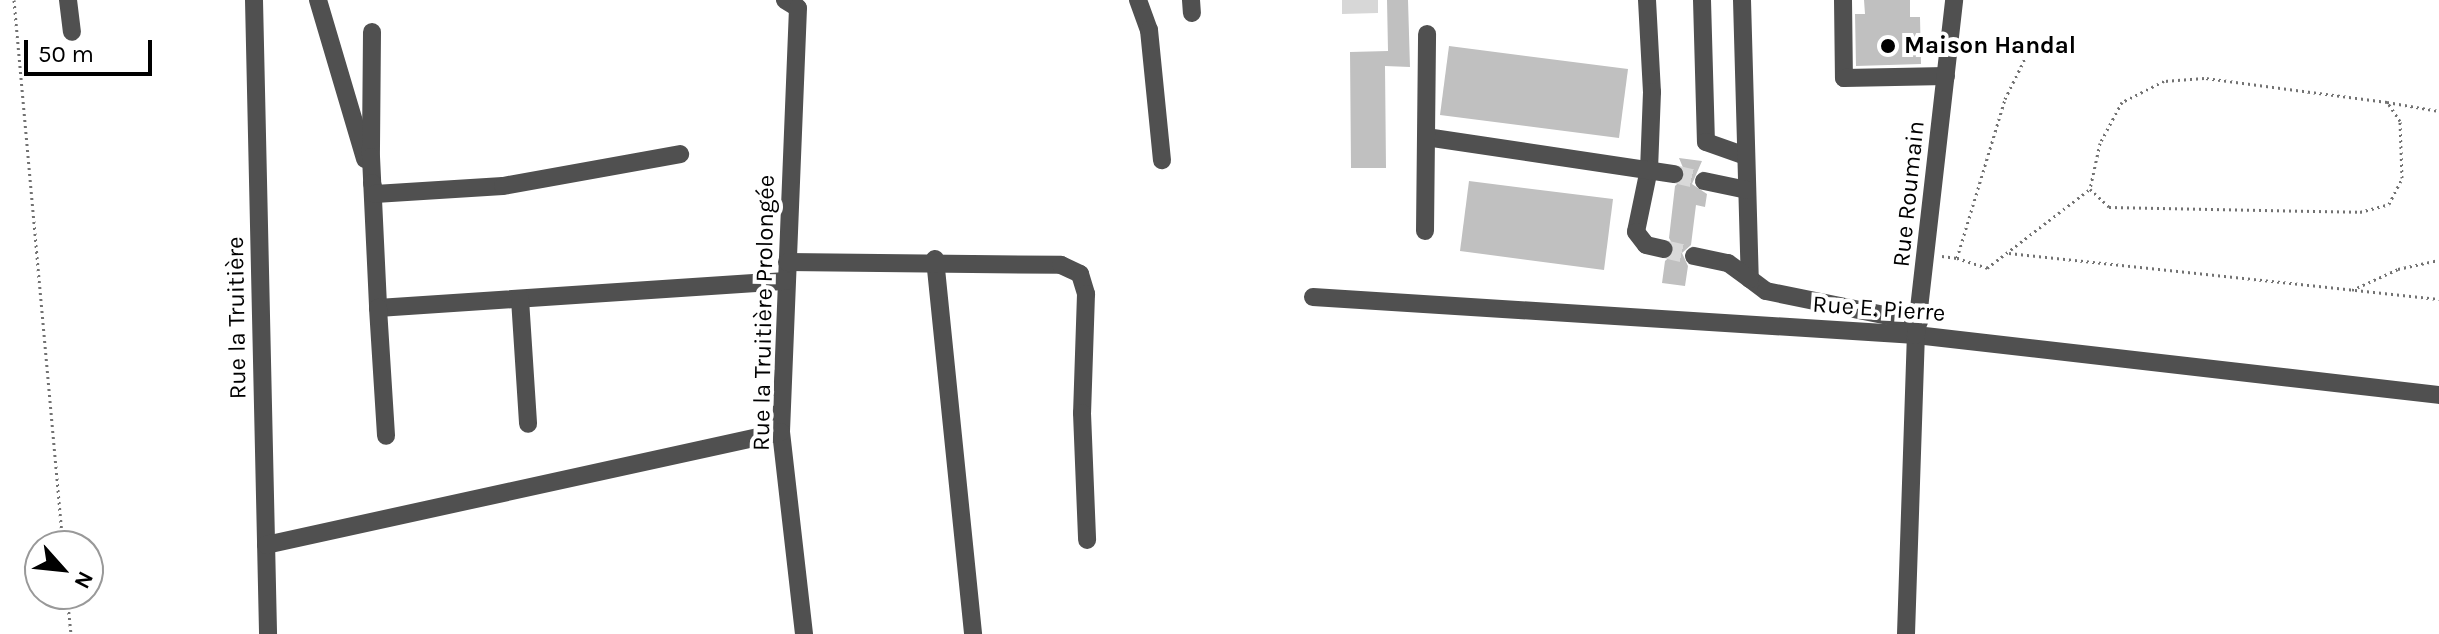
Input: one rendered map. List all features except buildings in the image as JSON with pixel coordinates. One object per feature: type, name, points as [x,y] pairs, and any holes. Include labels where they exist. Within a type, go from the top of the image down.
[{"type":"street","points":[[68,0],[72,32]]},
{"type":"street","name":"Rue la Truitière","points":[[254,0],[268,634]]},
{"type":"street","points":[[318,0],[375,194]]},
{"type":"street","name":"Rue la Truitière Prolongée","points":[[785,0],[798,8],[781,432],[804,634]]},
{"type":"street","points":[[1138,0],[1149,30],[1162,160]]},
{"type":"street","points":[[1647,0],[1652,92],[1649,169],[1636,232],[1646,245],[1664,249]]},
{"type":"street","points":[[1702,0],[1706,142],[1746,156]]},
{"type":"street","points":[[1742,0],[1750,279]]},
{"type":"street","points":[[1843,0],[1844,78],[1946,76]]},
{"type":"street","name":"Rue Roumain","points":[[1906,634],[1917,328],[1954,0]]},
{"type":"street","points":[[372,32],[378,308],[386,436]]},
{"type":"street","points":[[1425,231],[1427,34]]},
{"type":"street","points":[[1426,137],[1674,174]]},
{"type":"street","points":[[375,194],[503,186],[680,154]]},
{"type":"street","points":[[1704,181],[1747,190]]},
{"type":"street","points":[[1728,263],[1748,247]]},
{"type":"street","points":[[1694,256],[1728,263],[1766,291],[1917,328]]},
{"type":"street","points":[[935,259],[973,634]]},
{"type":"street","points":[[787,262],[935,259],[1061,265],[1084,282],[1087,540]]},
{"type":"street","points":[[378,308],[786,281]]},
{"type":"street","name":"Rue E. Pierre","points":[[1313,297],[1917,328],[2439,395]]},
{"type":"street","points":[[520,299],[528,424]]},
{"type":"street","points":[[266,545],[781,432]]},
{"type":"path","points":[[14,0],[62,530]]},
{"type":"path","points":[[1957,258],[2005,99],[2036,36]]},
{"type":"path","points":[[1926,255],[1957,258],[1987,268],[2090,189],[2100,143],[2122,102],[2164,81],[2204,78],[2439,111]]},
{"type":"path","points":[[2090,189],[2109,207],[2360,212],[2389,204],[2402,178],[2400,121],[2387,102]]},
{"type":"path","points":[[2007,253],[2439,299]]},
{"type":"path","points":[[2352,290],[2398,269],[2439,260]]},
{"type":"path","points":[[69,610],[71,634]]},
{"type":"shaded area","points":[[1342,0],[1378,0],[1378,13],[1342,14]]},
{"type":"tunnel","points":[[1674,174],[1704,181]]},
{"type":"tunnel","points":[[1664,249],[1694,256]]},
{"type":"place","name":"Maison Handal","points":[[1888,46]]}]
